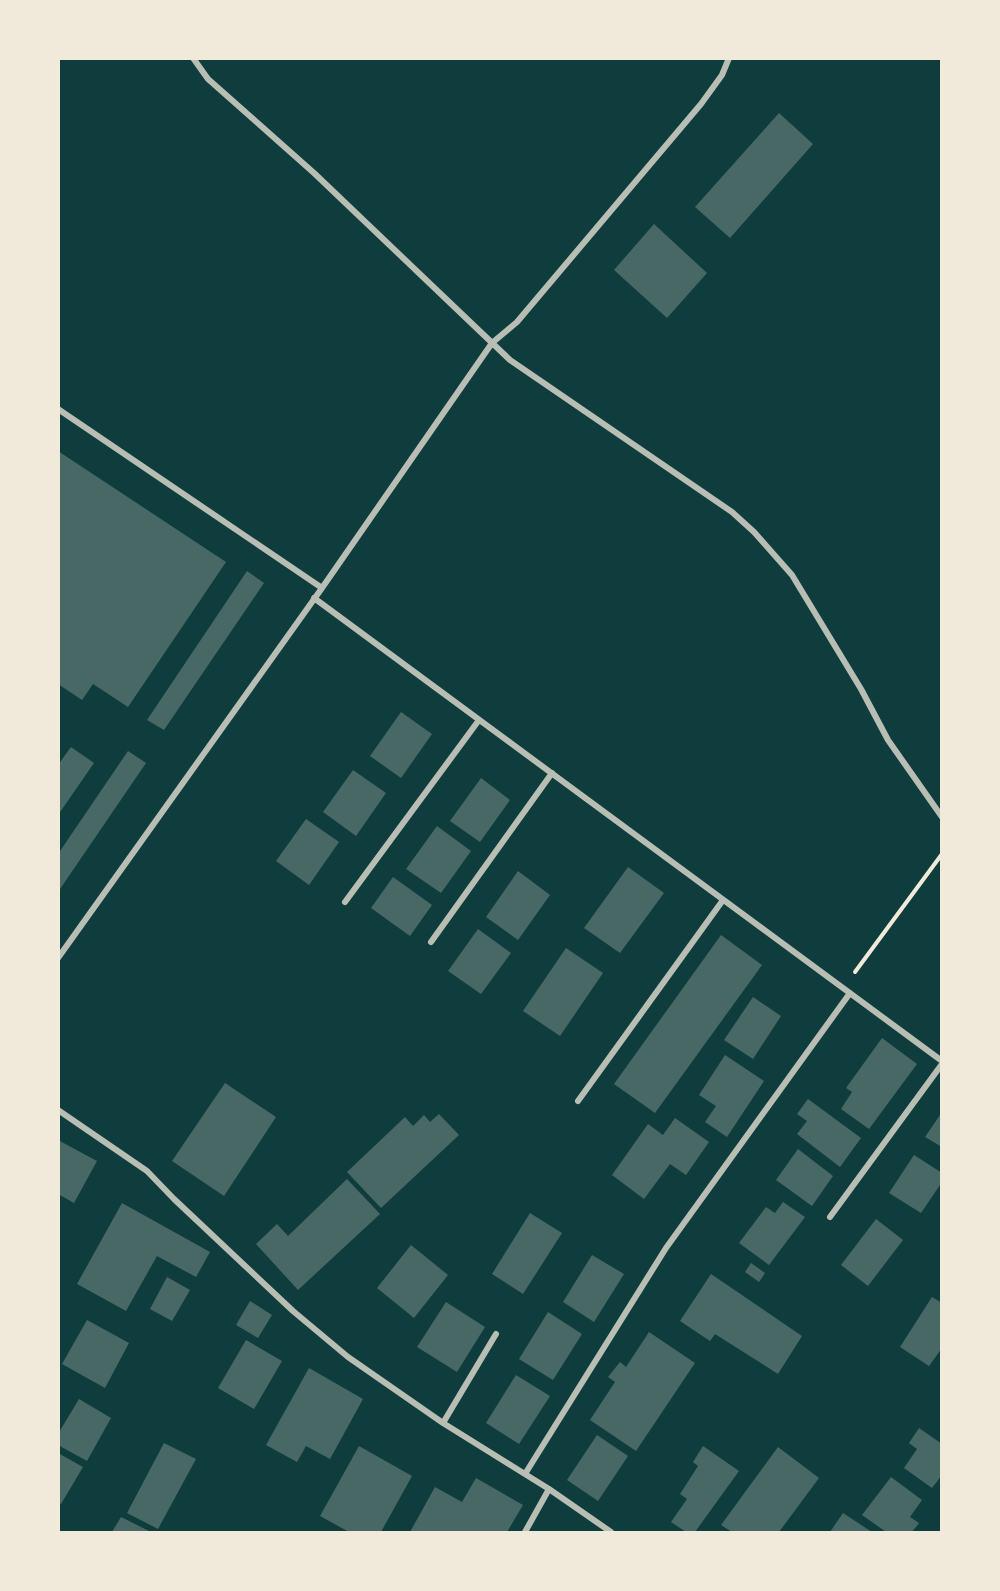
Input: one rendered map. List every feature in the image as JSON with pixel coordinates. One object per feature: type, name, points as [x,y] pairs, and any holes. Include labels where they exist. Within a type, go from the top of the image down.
[{"type":"street","points":[[193,58],[208,79],[314,173],[510,360],[732,512],[754,532],[792,575],[861,689],[888,740],[942,818]]},
{"type":"street","points":[[58,958],[322,588],[492,343],[517,321],[701,104],[722,75],[729,58]]},
{"type":"street","points":[[58,409],[322,588]]},
{"type":"street","points":[[314,598],[942,1062],[830,1217]]},
{"type":"street","points":[[345,902],[479,720]]},
{"type":"street","points":[[432,942],[552,773]]},
{"type":"street","points":[[578,1101],[723,900]]},
{"type":"street","points":[[525,1474],[666,1248],[850,993]]},
{"type":"street","points":[[58,1110],[147,1171],[285,1304],[348,1357],[443,1423],[549,1489],[611,1533]]},
{"type":"street","points":[[443,1423],[496,1335]]},
{"type":"street","points":[[525,1533],[549,1489]]},
{"type":"path","points":[[843,988],[942,854]]},
{"type":"building","points":[[779,113],[813,144],[730,238],[695,207]]},
{"type":"building","points":[[654,224],[707,273],[667,318],[614,270]]},
{"type":"building","points":[[58,451],[226,562],[128,707],[93,684],[82,700],[58,684]]},
{"type":"building","points":[[247,571],[264,583],[164,730],[147,720]]},
{"type":"building","points":[[401,712],[432,734],[401,778],[370,756]]},
{"type":"building","points":[[71,747],[94,763],[58,815],[58,765]]},
{"type":"building","points":[[128,751],[146,763],[58,892],[58,854]]},
{"type":"building","points":[[353,770],[386,793],[356,836],[323,812]]},
{"type":"building","points":[[481,778],[510,800],[480,842],[450,821]]},
{"type":"building","points":[[306,819],[339,842],[309,885],[276,861]]},
{"type":"building","points":[[437,826],[471,851],[441,893],[406,869]]},
{"type":"building","points":[[628,867],[664,893],[620,953],[584,928]]},
{"type":"building","points":[[518,871],[550,895],[518,940],[486,917]]},
{"type":"building","points":[[393,877],[432,905],[410,936],[371,908]]},
{"type":"building","points":[[478,929],[511,953],[481,994],[448,971]]},
{"type":"building","points":[[721,935],[762,965],[655,1113],[614,1084]]},
{"type":"building","points":[[566,948],[603,973],[560,1036],[523,1011]]},
{"type":"building","points":[[753,997],[781,1016],[753,1059],[724,1040]]},
{"type":"building","points":[[882,1038],[917,1064],[869,1129],[841,1109],[852,1092],[846,1088]]},
{"type":"building","points":[[725,1055],[764,1081],[727,1137],[705,1122],[716,1106],[699,1095]]},
{"type":"building","points":[[225,1083],[276,1117],[224,1196],[172,1161]]},
{"type":"building","points":[[808,1099],[861,1138],[840,1167],[797,1134],[807,1121],[797,1114]]},
{"type":"building","points":[[942,1112],[942,1147],[925,1137]]},
{"type":"building","points":[[439,1114],[459,1135],[381,1208],[347,1172],[405,1117],[413,1126],[424,1115],[430,1122]]},
{"type":"building","points":[[675,1118],[709,1142],[686,1175],[670,1164],[644,1199],[612,1175],[648,1124],[663,1135]]},
{"type":"building","points":[[58,1140],[97,1161],[74,1203],[58,1194]]},
{"type":"building","points":[[798,1149],[833,1176],[812,1206],[776,1180]]},
{"type":"building","points":[[914,1155],[942,1173],[942,1182],[921,1213],[889,1193]]},
{"type":"building","points":[[347,1179],[380,1214],[298,1290],[256,1244],[277,1224],[288,1236]]},
{"type":"building","points":[[783,1202],[805,1217],[769,1265],[739,1243],[766,1207],[775,1213]]},
{"type":"building","points":[[122,1203],[210,1252],[196,1277],[157,1256],[126,1311],[77,1284]]},
{"type":"building","points":[[530,1213],[562,1233],[523,1294],[492,1274]]},
{"type":"building","points":[[876,1219],[903,1240],[868,1286],[841,1265]]},
{"type":"building","points":[[411,1245],[448,1275],[414,1318],[377,1288]]},
{"type":"building","points":[[592,1255],[624,1274],[594,1322],[563,1302]]},
{"type":"building","points":[[751,1263],[765,1273],[759,1282],[745,1272]]},
{"type":"building","points":[[711,1274],[802,1336],[778,1374],[715,1334],[710,1341],[680,1321]]},
{"type":"building","points":[[167,1277],[190,1290],[172,1321],[150,1309]]},
{"type":"building","points":[[932,1297],[942,1303],[942,1348],[929,1366],[900,1347]]},
{"type":"building","points":[[250,1301],[272,1315],[258,1338],[236,1325]]},
{"type":"building","points":[[446,1302],[485,1327],[457,1372],[417,1347]]},
{"type":"building","points":[[548,1312],[582,1334],[553,1380],[519,1359]]},
{"type":"building","points":[[87,1320],[129,1343],[105,1388],[62,1364]]},
{"type":"building","points":[[649,1332],[695,1363],[636,1451],[590,1420],[615,1382],[608,1377],[620,1362],[626,1367]]},
{"type":"building","points":[[246,1340],[282,1361],[254,1409],[218,1388]]},
{"type":"building","points":[[309,1368],[363,1399],[330,1459],[306,1446],[297,1462],[266,1445]]},
{"type":"building","points":[[516,1375],[550,1396],[519,1444],[486,1423]]},
{"type":"building","points":[[79,1399],[111,1418],[87,1461],[58,1445],[58,1434]]},
{"type":"building","points":[[919,1428],[942,1444],[942,1475],[932,1488],[904,1468],[917,1449],[909,1443]]},
{"type":"building","points":[[597,1435],[628,1456],[598,1501],[567,1480]]},
{"type":"building","points":[[164,1443],[196,1459],[158,1529],[127,1513]]},
{"type":"building","points":[[359,1446],[412,1476],[381,1532],[349,1532],[320,1516]]},
{"type":"building","points":[[703,1446],[739,1471],[695,1532],[686,1532],[671,1522],[687,1499],[680,1494],[698,1466],[693,1462]]},
{"type":"building","points":[[778,1447],[819,1478],[779,1532],[732,1532],[721,1525]]},
{"type":"building","points":[[58,1453],[83,1467],[61,1504],[58,1502]]},
{"type":"building","points":[[891,1477],[922,1500],[910,1517],[919,1523],[912,1532],[886,1532],[862,1515]]},
{"type":"building","points":[[476,1478],[523,1505],[507,1532],[410,1532],[435,1487],[462,1502]]},
{"type":"building","points":[[843,1513],[872,1532],[830,1532]]},
{"type":"building","points":[[121,1517],[151,1532],[112,1532]]}]
